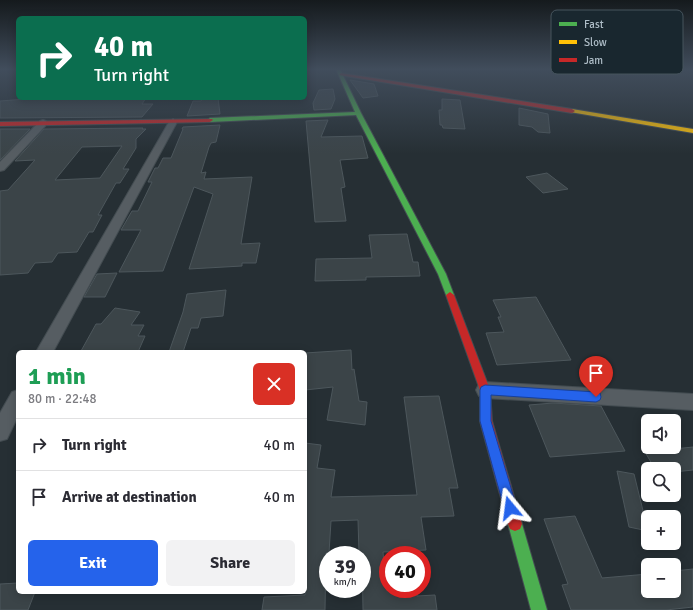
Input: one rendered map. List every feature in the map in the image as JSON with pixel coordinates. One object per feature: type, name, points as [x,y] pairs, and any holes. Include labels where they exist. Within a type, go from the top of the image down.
[{"type":"street","points":[[351,97],[442,274],[485,390],[486,421],[539,610]]},
{"type":"street","points":[[495,97],[693,131]]},
{"type":"street","points":[[0,124],[173,122],[358,113]]},
{"type":"street","points":[[45,350],[173,122]]},
{"type":"street","points":[[0,168],[43,123]]},
{"type":"street","points":[[485,390],[693,402]]},
{"type":"street","points":[[0,432],[16,402]]},
{"type":"building","points":[[316,97],[335,97],[331,109],[314,110],[313,103]]},
{"type":"building","points":[[442,99],[460,100],[465,129],[443,128],[442,125],[440,125],[439,110],[442,110]]},
{"type":"building","points":[[145,100],[142,104],[153,104],[142,117],[0,118],[0,101]]},
{"type":"building","points":[[218,100],[220,114],[187,116],[193,101]]},
{"type":"building","points":[[519,108],[548,114],[550,133],[538,132],[532,127],[519,125]]},
{"type":"building","points":[[328,120],[321,137],[362,136],[368,158],[340,160],[345,187],[341,188],[346,221],[315,222],[306,121]]},
{"type":"building","points":[[220,125],[216,142],[211,143],[209,147],[201,173],[206,172],[204,179],[252,177],[241,244],[260,243],[256,263],[242,263],[242,266],[189,269],[213,194],[194,187],[163,271],[119,272],[141,230],[121,230],[132,211],[138,211],[152,182],[148,182],[155,168],[158,168],[163,158],[171,158],[183,127]]},
{"type":"building","points":[[0,129],[30,129],[0,160]]},
{"type":"building","points":[[44,129],[146,129],[136,139],[136,148],[123,169],[129,169],[120,183],[116,183],[98,215],[102,215],[93,232],[89,232],[77,252],[58,253],[52,262],[35,263],[28,273],[0,275],[0,191],[8,190],[35,160],[15,161]],"holes":[[[122,146],[100,178],[55,180],[82,147]]]},
{"type":"building","points":[[547,173],[568,189],[543,193],[526,177]]},
{"type":"building","points":[[407,234],[413,262],[418,262],[420,276],[366,277],[366,280],[315,281],[316,259],[372,258],[369,235]]},
{"type":"building","points":[[117,273],[105,297],[84,297],[97,274]]},
{"type":"building","points":[[226,290],[223,316],[201,318],[198,328],[191,328],[184,350],[170,350],[183,312],[187,294]]},
{"type":"building","points":[[536,297],[571,360],[497,365],[486,333],[504,332],[498,317],[501,317],[493,300]]},
{"type":"building","points":[[115,308],[140,312],[131,325],[144,325],[138,336],[145,336],[139,350],[82,350],[96,324],[101,324]]},
{"type":"building","points":[[351,350],[352,370],[354,369],[359,401],[367,402],[365,425],[327,420],[333,387],[307,390],[307,353]]},
{"type":"building","points":[[439,396],[458,488],[449,488],[454,516],[421,517],[425,546],[379,546],[379,598],[431,598],[431,595],[435,595],[437,610],[363,610],[363,598],[371,598],[371,546],[359,546],[358,520],[331,521],[329,546],[319,546],[319,598],[325,598],[325,610],[262,610],[264,597],[307,594],[307,443],[321,445],[317,468],[335,470],[331,497],[417,495],[404,397]]},
{"type":"building","points":[[553,403],[601,406],[625,451],[550,457],[529,405]]},
{"type":"building","points":[[693,447],[693,470],[681,471],[681,462],[651,462],[646,454],[681,454],[681,448]]},
{"type":"building","points":[[617,471],[634,474],[643,510],[641,510],[641,530],[629,527]]},
{"type":"building","points":[[575,516],[602,578],[641,575],[641,598],[681,598],[681,570],[693,569],[693,607],[666,610],[571,610],[562,585],[568,584],[544,519]]},
{"type":"building","points":[[16,583],[16,594],[34,594],[28,610],[0,610],[0,584]]},
{"type":"traffic: fast","points":[[351,97],[442,274],[450,295]]},
{"type":"traffic: fast","points":[[210,120],[358,113]]},
{"type":"traffic: fast","points":[[515,524],[539,610]]},
{"type":"traffic: slow","points":[[572,111],[693,131]]},
{"type":"traffic: jam","points":[[488,97],[572,111]]},
{"type":"traffic: jam","points":[[0,124],[210,120]]},
{"type":"traffic: jam","points":[[450,295],[485,390],[486,421],[515,524]]},
{"type":"route","points":[[510,508],[486,421],[485,390],[596,397]]}]
